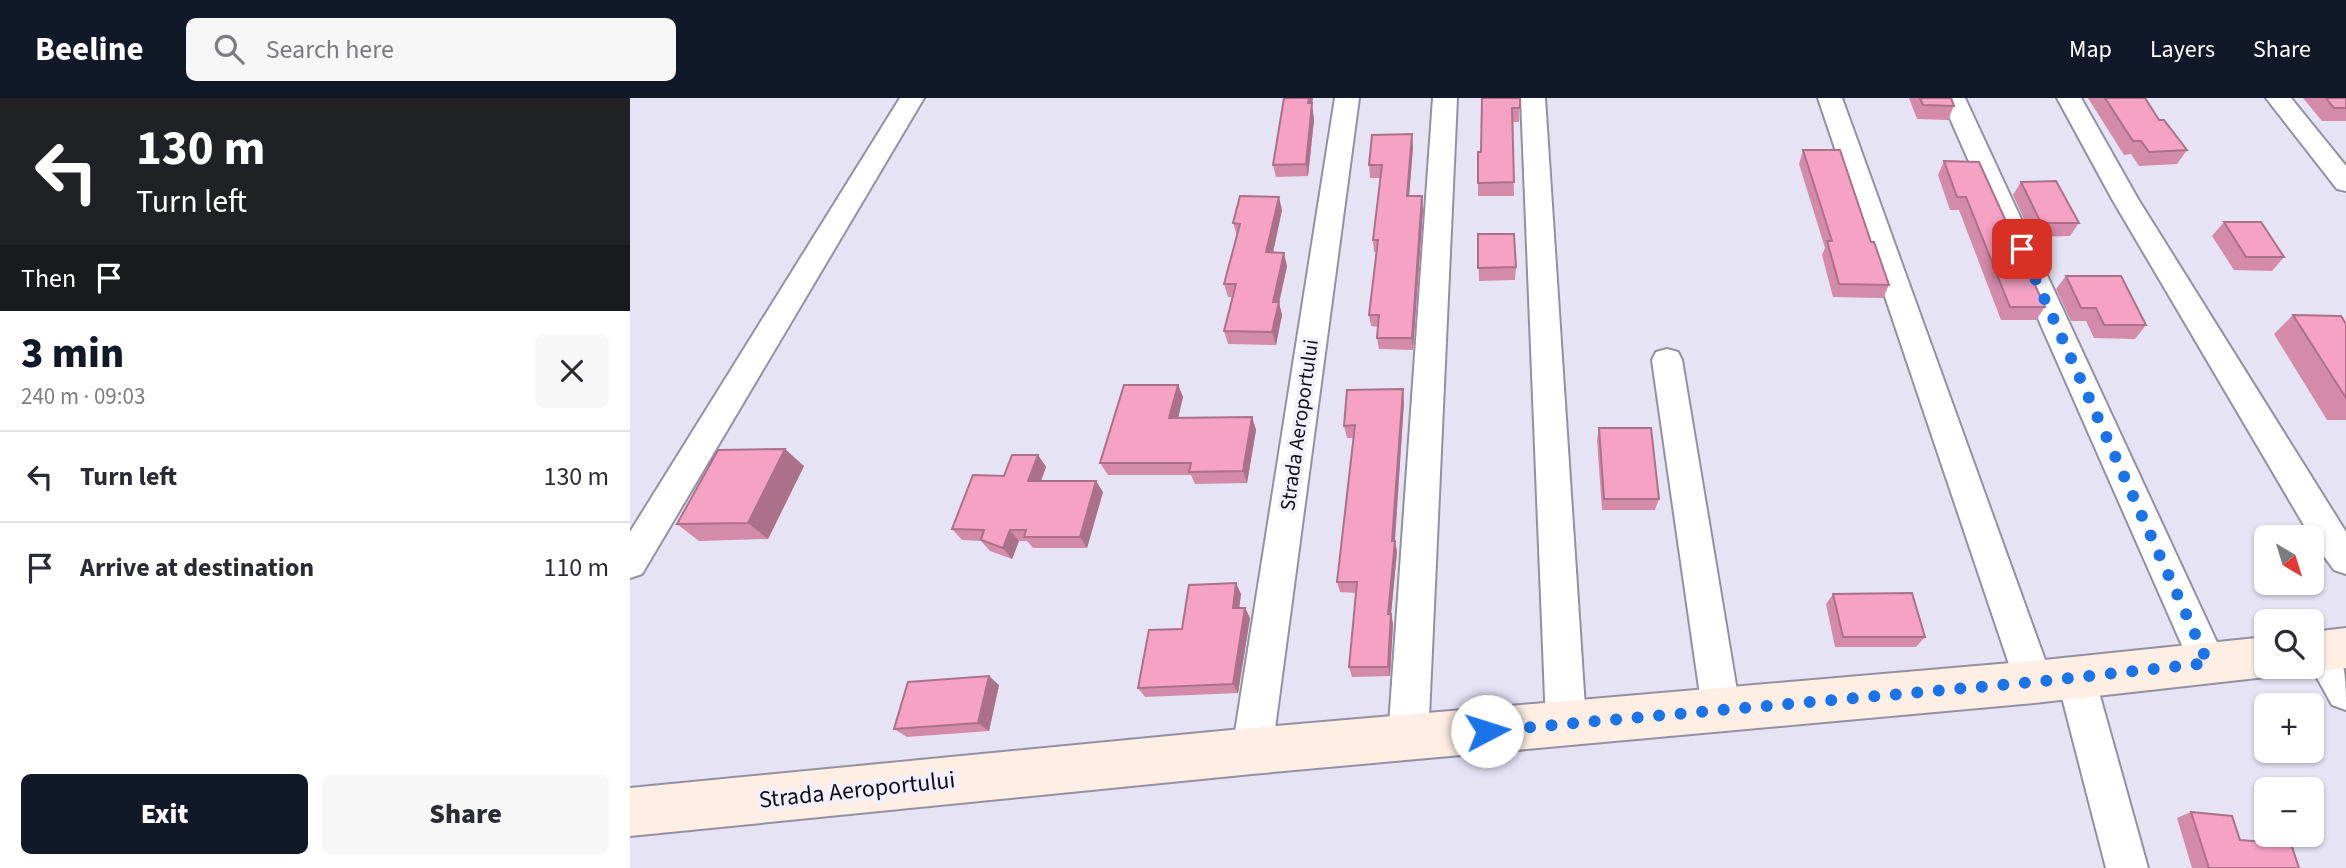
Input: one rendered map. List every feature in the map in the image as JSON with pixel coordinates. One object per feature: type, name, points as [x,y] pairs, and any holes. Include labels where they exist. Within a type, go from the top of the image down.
[{"type":"street","points":[[630,564],[912,98]]},
{"type":"street","name":"Strada Aeroportului","points":[[1252,751],[1347,98]]},
{"type":"street","points":[[1408,739],[1445,98]]},
{"type":"street","points":[[1533,98],[1566,723]]},
{"type":"street","points":[[1830,98],[2127,868]]},
{"type":"street","points":[[1953,98],[2208,663]]},
{"type":"street","points":[[2069,98],[2125,198],[2305,498],[2346,559]]},
{"type":"street","points":[[2278,98],[2346,183]]},
{"type":"street","points":[[1667,360],[1721,709]]},
{"type":"street","points":[[2327,650],[2346,692]]},
{"type":"street","name":"Strada Aeroportului","points":[[630,812],[1252,751],[2055,680],[2254,658]]},
{"type":"building","points":[[1284,98],[1309,98],[1308,103],[1312,103],[1306,164],[1273,165]]},
{"type":"building","points":[[1482,98],[1520,98],[1520,108],[1512,108],[1514,182],[1478,183]]},
{"type":"building","points":[[1920,98],[1951,98],[1954,106],[1923,105]]},
{"type":"building","points":[[2105,98],[2145,98],[2159,120],[2164,120],[2187,150],[2149,152],[2141,141],[2133,141]]},
{"type":"building","points":[[2326,98],[2346,98],[2346,108],[2334,108]]},
{"type":"building","points":[[1412,134],[1407,196],[1422,196],[1412,338],[1377,338],[1379,315],[1369,315],[1378,240],[1373,240],[1382,165],[1369,165],[1372,135]]},
{"type":"building","points":[[1803,150],[1840,150],[1871,242],[1874,242],[1889,285],[1839,284],[1827,241],[1832,241]]},
{"type":"building","points":[[1944,161],[1979,162],[2045,307],[2010,307],[1966,197],[1957,197]]},
{"type":"building","points":[[2056,181],[2079,223],[2041,223],[2021,182]]},
{"type":"building","points":[[1240,196],[1279,197],[1266,252],[1284,253],[1273,302],[1279,302],[1272,332],[1224,331],[1236,284],[1224,284],[1240,224],[1233,223]]},
{"type":"building","points":[[2224,222],[2261,222],[2284,257],[2246,257]]},
{"type":"building","points":[[1478,234],[1514,234],[1516,267],[1478,268]]},
{"type":"building","points":[[2066,276],[2121,276],[2146,325],[2104,325],[2096,308],[2081,308]]},
{"type":"building","points":[[2293,315],[2341,316],[2346,324],[2346,398]]},
{"type":"building","points":[[1124,385],[1178,385],[1169,418],[1252,417],[1243,471],[1189,472],[1191,463],[1100,463]]},
{"type":"building","points":[[1403,389],[1392,541],[1395,541],[1388,614],[1391,614],[1388,667],[1349,667],[1357,582],[1337,582],[1355,425],[1344,426],[1347,390]]},
{"type":"building","points":[[1599,428],[1651,428],[1659,499],[1604,499]]},
{"type":"building","points":[[785,449],[748,523],[677,524],[718,450]]},
{"type":"building","points":[[1012,455],[1038,455],[1028,481],[1096,481],[1080,537],[1024,537],[1026,530],[1010,530],[1003,548],[981,540],[984,530],[952,529],[973,475],[1004,476]]},
{"type":"building","points":[[1236,583],[1233,608],[1245,608],[1233,684],[1138,688],[1149,630],[1182,629],[1189,585]]},
{"type":"building","points":[[1912,593],[1925,637],[1843,637],[1833,594]]},
{"type":"building","points":[[989,676],[978,723],[894,729],[908,682]]},
{"type":"building","points":[[2191,812],[2232,816],[2240,840],[2254,841],[2254,847],[2292,847],[2299,868],[2209,868]]},
{"type":"route","points":[[1487,731],[2034,682],[2208,663],[2022,249]]}]
